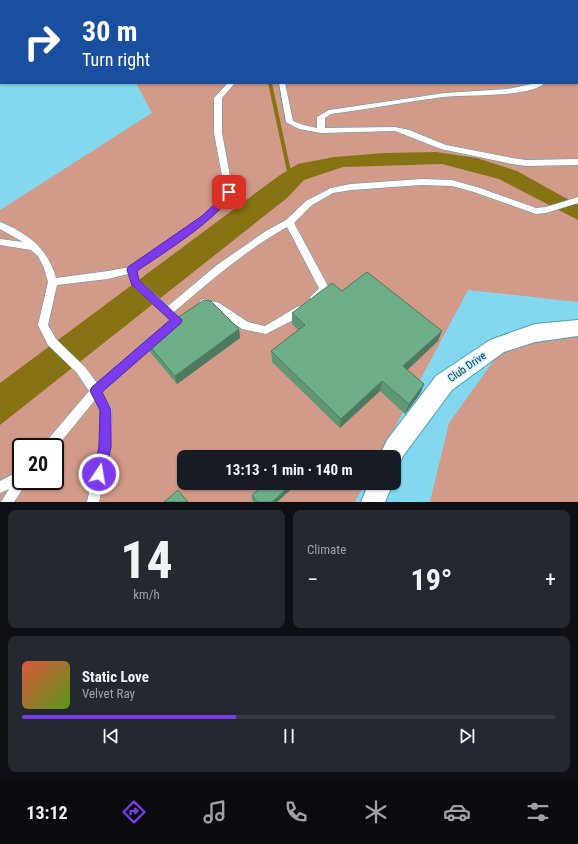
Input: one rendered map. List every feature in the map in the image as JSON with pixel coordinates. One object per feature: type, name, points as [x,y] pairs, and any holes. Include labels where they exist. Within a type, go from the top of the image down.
[{"type":"street","name":"Club Drive","points":[[394,450],[444,383],[497,346],[535,333],[578,328]]},
{"type":"street","points":[[373,502],[378,490]]},
{"type":"lane","points":[[53,282],[108,275],[132,270],[205,218],[225,200],[229,192],[218,133],[218,98],[231,84]]},
{"type":"lane","points":[[282,84],[290,122],[300,127],[321,130],[396,130],[406,132],[444,147],[512,161],[526,163],[578,162]]},
{"type":"lane","points":[[321,130],[321,117],[329,112],[446,95],[524,88],[538,84]]},
{"type":"lane","points":[[166,309],[269,233],[289,222],[309,202],[331,191],[351,187],[421,182],[452,183],[477,190],[528,210],[536,211],[546,210],[578,200]]},
{"type":"lane","points":[[198,307],[204,303],[216,306],[246,326],[266,330],[292,316],[320,295],[324,288],[289,222]]},
{"type":"lane","points":[[0,225],[27,240],[41,254],[49,268],[53,282],[43,326],[52,342],[81,370],[96,391],[106,410],[105,447],[94,502]]},
{"type":"lane","points":[[0,242],[35,247]]},
{"type":"lane","points":[[57,438],[96,391],[180,318],[166,309],[135,282],[132,270]]},
{"type":"lane","points":[[0,487],[12,481]]},
{"type":"lane","points":[[8,502],[16,490]]},
{"type":"shaded area","points":[[137,84],[578,84],[578,302],[468,290],[383,450],[177,450],[177,490],[361,490],[355,502],[0,502],[0,210],[152,113]]},
{"type":"shaded area","points":[[436,152],[477,158],[517,171],[578,205],[578,220],[499,179],[442,164],[343,167],[304,180],[287,198],[0,425],[0,383],[280,175],[298,164],[334,157],[385,153]]},
{"type":"shaded area","points":[[578,329],[578,502],[430,502],[449,423],[515,331]]},
{"type":"building","points":[[367,272],[442,331],[403,366],[424,384],[409,404],[382,381],[341,419],[271,351],[305,325],[292,313],[332,283],[342,291]]},
{"type":"building","points":[[204,300],[211,301],[239,329],[175,376],[147,343],[171,322]]},
{"type":"building","points":[[178,490],[188,502],[164,502]]},
{"type":"building","points":[[258,490],[285,490],[272,502],[257,502],[252,495]]},
{"type":"waterway","points":[[270,84],[290,176]]},
{"type":"route","points":[[99,474],[105,447],[106,410],[96,391],[177,320],[135,282],[132,270],[205,218],[225,200],[229,192]]}]
